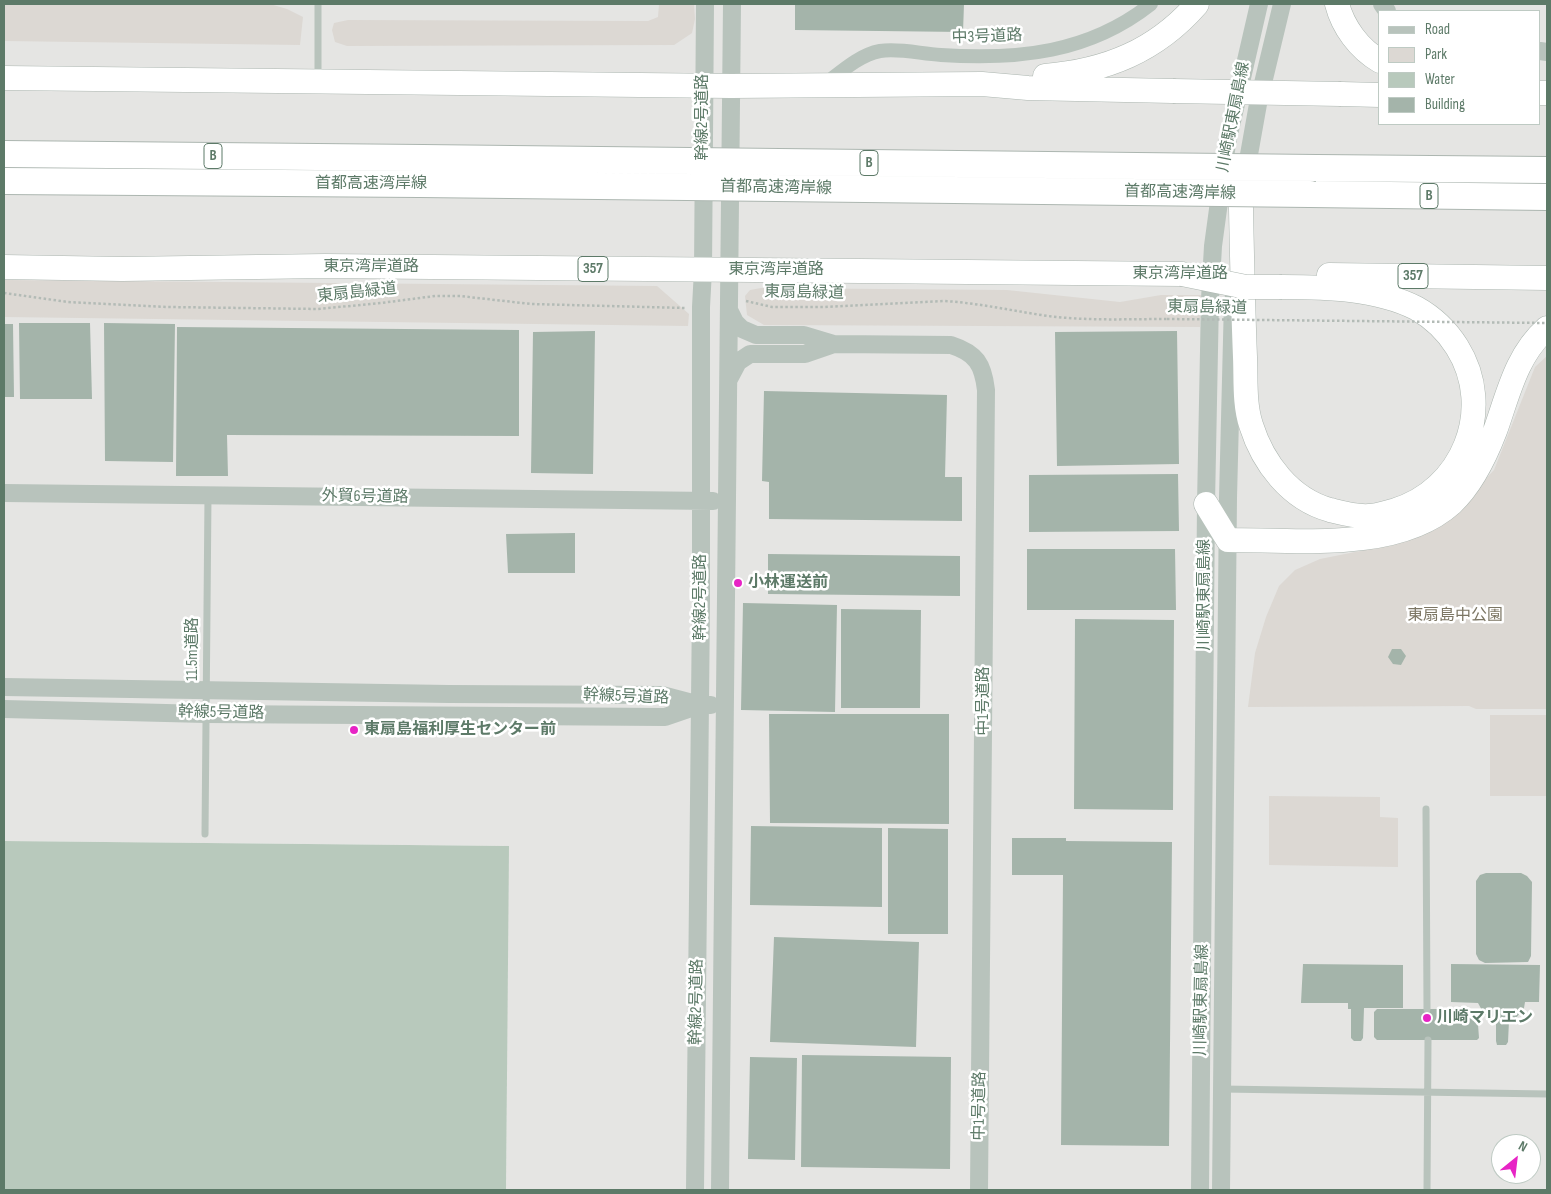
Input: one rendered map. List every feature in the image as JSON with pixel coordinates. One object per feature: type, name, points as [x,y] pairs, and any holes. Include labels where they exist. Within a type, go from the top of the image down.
[{"type":"highway","points":[[982,84],[1027,76],[1084,71],[1111,64],[1151,44],[1176,25],[1197,4]]},
{"type":"highway","points":[[1337,4],[1347,28],[1366,51],[1378,60]]},
{"type":"highway","points":[[4,78],[731,86],[982,84],[1028,88],[1378,95]]},
{"type":"highway","name":"首都高速湾岸線","points":[[4,154],[1547,170]]},
{"type":"highway","name":"首都高速湾岸線","points":[[4,181],[1547,197]]},
{"type":"highway","points":[[1241,208],[1248,410],[1251,425],[1258,442],[1275,472],[1294,492],[1306,500],[1322,508],[1354,515],[1370,516],[1404,508],[1438,487],[1451,472],[1461,456],[1473,421],[1474,407],[1470,378],[1466,364],[1452,338],[1422,312],[1406,304],[1369,294],[1280,281]]},
{"type":"highway","name":"東京湾岸道路","points":[[4,267],[325,266],[1182,274],[1280,281],[1547,278]]},
{"type":"highway","points":[[1206,504],[1228,540],[1337,540],[1394,533],[1434,516],[1452,502],[1479,467],[1489,446],[1508,389],[1518,367],[1529,348],[1547,328]]},
{"type":"street","name":"幹線2号道路","points":[[695,1190],[705,4]]},
{"type":"street","name":"幹線2号道路","points":[[720,1190],[732,4]]},
{"type":"street","name":"中3号道路","points":[[822,86],[865,56],[881,51],[994,56],[1047,51],[1067,47],[1114,29],[1129,21],[1151,4]]},
{"type":"street","name":"川崎駅東扇島線","points":[[1200,1190],[1206,504],[1212,246],[1227,142],[1259,4]]},
{"type":"street","name":"川崎駅東扇島線","points":[[1221,1190],[1228,540],[1233,300],[1241,208],[1253,127],[1282,4]]},
{"type":"street","name":"中1号道路","points":[[729,303],[735,322],[748,333],[756,335],[804,335],[834,344],[951,345],[963,349],[976,359],[985,376],[980,1190]]},
{"type":"street","name":"中1号道路","points":[[728,380],[738,362],[746,355],[805,354],[834,344]]},
{"type":"street","name":"外貿6号道路","points":[[4,494],[726,500]]},
{"type":"street","name":"幹線5号道路","points":[[4,687],[449,694],[662,695],[700,705]]},
{"type":"street","name":"幹線5号道路","points":[[4,709],[206,714],[665,717],[700,705]]},
{"type":"street","points":[[700,705],[724,705]]},
{"type":"lane","points":[[318,4],[318,81]]},
{"type":"lane","name":"11.5m道路","points":[[206,834],[208,495]]},
{"type":"lane","points":[[1426,809],[1427,1009]]},
{"type":"lane","points":[[1427,1190],[1428,1040]]},
{"type":"lane","points":[[1222,1089],[1547,1094]]},
{"type":"path","name":"東扇島緑道","points":[[4,293],[68,302],[168,307],[318,309],[435,296],[460,296],[531,304],[701,307]]},
{"type":"path","name":"東扇島緑道","points":[[729,303],[772,307],[825,307],[944,301],[1075,318],[1547,323]]},
{"type":"shaded area","points":[[4,4],[1547,4],[1547,1190],[506,1190],[508,846],[4,841]]},
{"type":"green space","points":[[4,4],[270,4],[287,9],[303,17],[300,45],[4,41]]},
{"type":"green space","points":[[659,4],[694,4],[695,19],[692,33],[674,45],[347,46],[335,42],[332,30],[334,23],[348,20],[648,21],[658,17]]},
{"type":"green space","points":[[4,280],[657,286],[689,314],[688,326],[4,317]]},
{"type":"green space","points":[[761,288],[1007,290],[1120,302],[1161,295],[1201,295],[1200,327],[764,325],[747,315],[745,296],[750,290]]},
{"type":"green space","name":"東扇島中公園","points":[[1547,356],[1547,709],[1476,709],[1469,706],[1248,707],[1255,653],[1266,617],[1279,586],[1295,570],[1320,559],[1400,543],[1449,518],[1494,470],[1535,367]]},
{"type":"green space","points":[[1490,715],[1547,715],[1547,796],[1490,796]]},
{"type":"green space","points":[[1269,796],[1380,797],[1380,817],[1398,818],[1398,867],[1269,865]]},
{"type":"water","points":[[4,841],[509,846],[506,1190],[4,1190]]},
{"type":"building","points":[[795,4],[964,4],[963,32],[795,30]]},
{"type":"building","points":[[19,323],[90,323],[92,399],[20,399]]},
{"type":"building","points":[[104,323],[175,324],[173,462],[105,461]]},
{"type":"building","points":[[4,324],[13,324],[14,397],[4,397]]},
{"type":"building","points":[[177,327],[519,330],[519,436],[227,435],[228,476],[176,476]]},
{"type":"building","points":[[595,331],[593,474],[531,473],[533,332]]},
{"type":"building","points":[[1177,331],[1179,464],[1057,466],[1055,332]]},
{"type":"building","points":[[764,391],[947,395],[945,477],[962,477],[962,521],[769,519],[769,482],[762,481]]},
{"type":"building","points":[[1178,474],[1179,531],[1029,532],[1029,475]]},
{"type":"building","points":[[575,533],[575,573],[508,573],[506,534]]},
{"type":"building","points":[[1027,549],[1175,549],[1176,610],[1027,610]]},
{"type":"building","points":[[768,554],[960,556],[960,596],[768,594]]},
{"type":"building","points":[[743,603],[837,605],[835,712],[741,710]]},
{"type":"building","points":[[841,609],[921,610],[920,708],[841,708]]},
{"type":"building","points":[[1075,619],[1174,620],[1173,810],[1074,809]]},
{"type":"building","points":[[1392,649],[1401,649],[1406,656],[1401,665],[1393,664],[1388,657]]},
{"type":"building","points":[[769,714],[949,714],[949,824],[770,823]]},
{"type":"building","points":[[751,826],[882,828],[882,907],[750,905]]},
{"type":"building","points":[[888,828],[948,829],[948,934],[888,934]]},
{"type":"building","points":[[1012,838],[1066,838],[1066,841],[1172,842],[1169,1146],[1061,1145],[1063,875],[1012,875]]},
{"type":"building","points":[[1486,873],[1521,873],[1532,882],[1531,956],[1528,962],[1485,963],[1479,960],[1476,954],[1476,881],[1480,875]]},
{"type":"building","points":[[774,937],[919,942],[916,1047],[770,1042]]},
{"type":"building","points":[[1303,964],[1403,965],[1403,1008],[1364,1008],[1363,1038],[1361,1041],[1354,1041],[1351,1038],[1351,1009],[1348,1009],[1348,1003],[1301,1003]]},
{"type":"building","points":[[1451,964],[1540,965],[1539,1002],[1525,1002],[1524,1008],[1516,1018],[1509,1021],[1508,1042],[1506,1045],[1497,1045],[1496,1020],[1484,1014],[1478,1003],[1451,1002]]},
{"type":"building","points":[[1377,1009],[1475,1009],[1477,1011],[1479,1038],[1477,1040],[1377,1040],[1374,1037],[1374,1012]]},
{"type":"building","points":[[802,1055],[951,1057],[950,1169],[801,1167]]},
{"type":"building","points":[[750,1057],[797,1058],[795,1160],[748,1159]]},
{"type":"place","name":"小林運送前","points":[[738,583]]},
{"type":"place","name":"東扇島福利厚生センター前","points":[[354,730]]},
{"type":"place","name":"川崎マリエン","points":[[1427,1018]]}]
